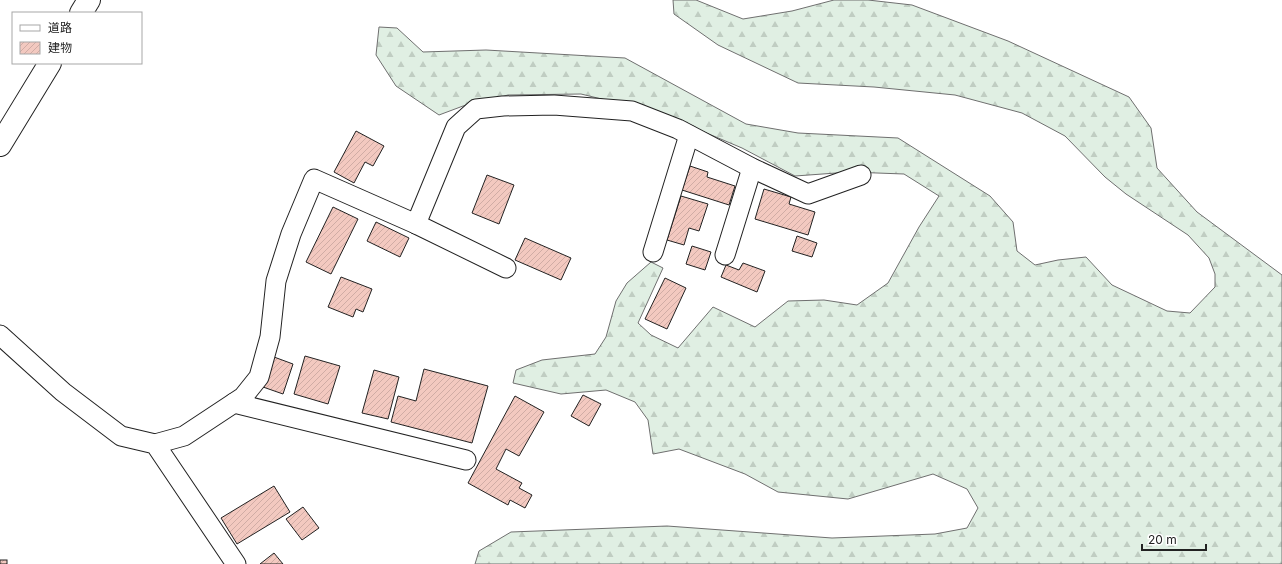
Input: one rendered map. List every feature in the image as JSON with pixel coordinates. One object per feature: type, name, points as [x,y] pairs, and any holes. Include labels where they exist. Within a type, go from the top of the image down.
[{"type":"highway","points":[[82,12],[89,0]]},
{"type":"highway","points":[[0,145],[49,64]]},
{"type":"street","points":[[416,224],[456,127],[476,109],[503,106],[554,105],[632,112],[678,129],[752,168],[808,194],[861,175]]},
{"type":"street","points":[[653,252],[689,135]]},
{"type":"street","points":[[726,255],[752,168]]},
{"type":"street","points":[[0,336],[63,392],[121,436],[155,444],[184,436],[243,397],[258,377],[270,337],[276,281],[292,234],[314,179],[416,224],[506,268]]},
{"type":"street","points":[[234,403],[466,460]]},
{"type":"street","points":[[155,444],[236,564]]},
{"type":"green space","points":[[673,0],[696,0],[743,19],[792,11],[834,0],[868,0],[912,5],[1008,41],[1129,97],[1151,128],[1157,168],[1197,212],[1282,275],[1282,564],[475,564],[479,551],[511,532],[667,526],[832,538],[935,534],[967,528],[978,508],[967,489],[933,474],[848,499],[778,492],[745,474],[679,449],[653,454],[648,420],[635,402],[606,390],[561,394],[513,383],[516,370],[542,360],[595,354],[606,337],[616,301],[627,283],[651,262],[663,268],[638,323],[651,335],[678,348],[713,307],[755,327],[788,301],[824,300],[857,305],[888,283],[919,227],[939,196],[904,174],[850,172],[795,176],[742,148],[659,113],[581,94],[508,95],[463,106],[439,115],[396,86],[376,55],[379,27],[397,28],[423,52],[486,50],[625,58],[746,124],[798,133],[898,138],[990,196],[1013,222],[1017,251],[1035,265],[1058,260],[1086,257],[1112,285],[1167,311],[1190,313],[1215,287],[1215,274],[1209,258],[1188,235],[1126,194],[1105,177],[1065,136],[1022,113],[955,95],[874,87],[798,83],[718,45],[674,14]]},
{"type":"building","points":[[356,131],[384,146],[373,166],[365,162],[354,183],[334,172]]},
{"type":"building","points":[[690,166],[708,172],[707,177],[735,186],[729,205],[682,190]]},
{"type":"building","points":[[487,175],[514,185],[499,224],[472,213]]},
{"type":"building","points":[[764,189],[791,197],[789,204],[815,212],[808,235],[755,219]]},
{"type":"building","points":[[681,196],[708,204],[699,231],[689,228],[684,245],[667,240]]},
{"type":"building","points":[[333,207],[358,219],[331,274],[306,262]]},
{"type":"building","points":[[376,222],[409,238],[400,257],[367,241]]},
{"type":"building","points":[[797,236],[817,243],[812,257],[792,251]]},
{"type":"building","points":[[525,238],[571,258],[561,280],[515,260]]},
{"type":"building","points":[[692,246],[711,252],[705,270],[686,264]]},
{"type":"building","points":[[743,263],[765,271],[757,292],[721,277],[726,265],[739,270]]},
{"type":"building","points":[[341,277],[372,289],[363,312],[356,309],[353,317],[328,307]]},
{"type":"building","points":[[665,278],[686,288],[667,329],[645,319]]},
{"type":"building","points":[[305,356],[340,366],[328,404],[294,394]]},
{"type":"building","points":[[274,357],[293,364],[283,394],[263,387]]},
{"type":"building","points":[[424,369],[488,386],[472,443],[391,422],[398,396],[416,401]]},
{"type":"building","points":[[374,370],[399,377],[388,419],[362,413]]},
{"type":"building","points":[[583,395],[601,404],[589,426],[571,416]]},
{"type":"building","points":[[515,396],[544,412],[519,456],[506,449],[496,469],[522,483],[519,488],[532,495],[525,508],[510,500],[508,505],[468,483]]},
{"type":"building","points":[[274,486],[290,512],[237,544],[221,518]]},
{"type":"building","points":[[303,507],[319,528],[302,540],[286,519]]},
{"type":"building","points":[[274,553],[283,564],[260,564]]},
{"type":"building","points":[[0,560],[7,560],[7,564],[0,564]]}]
